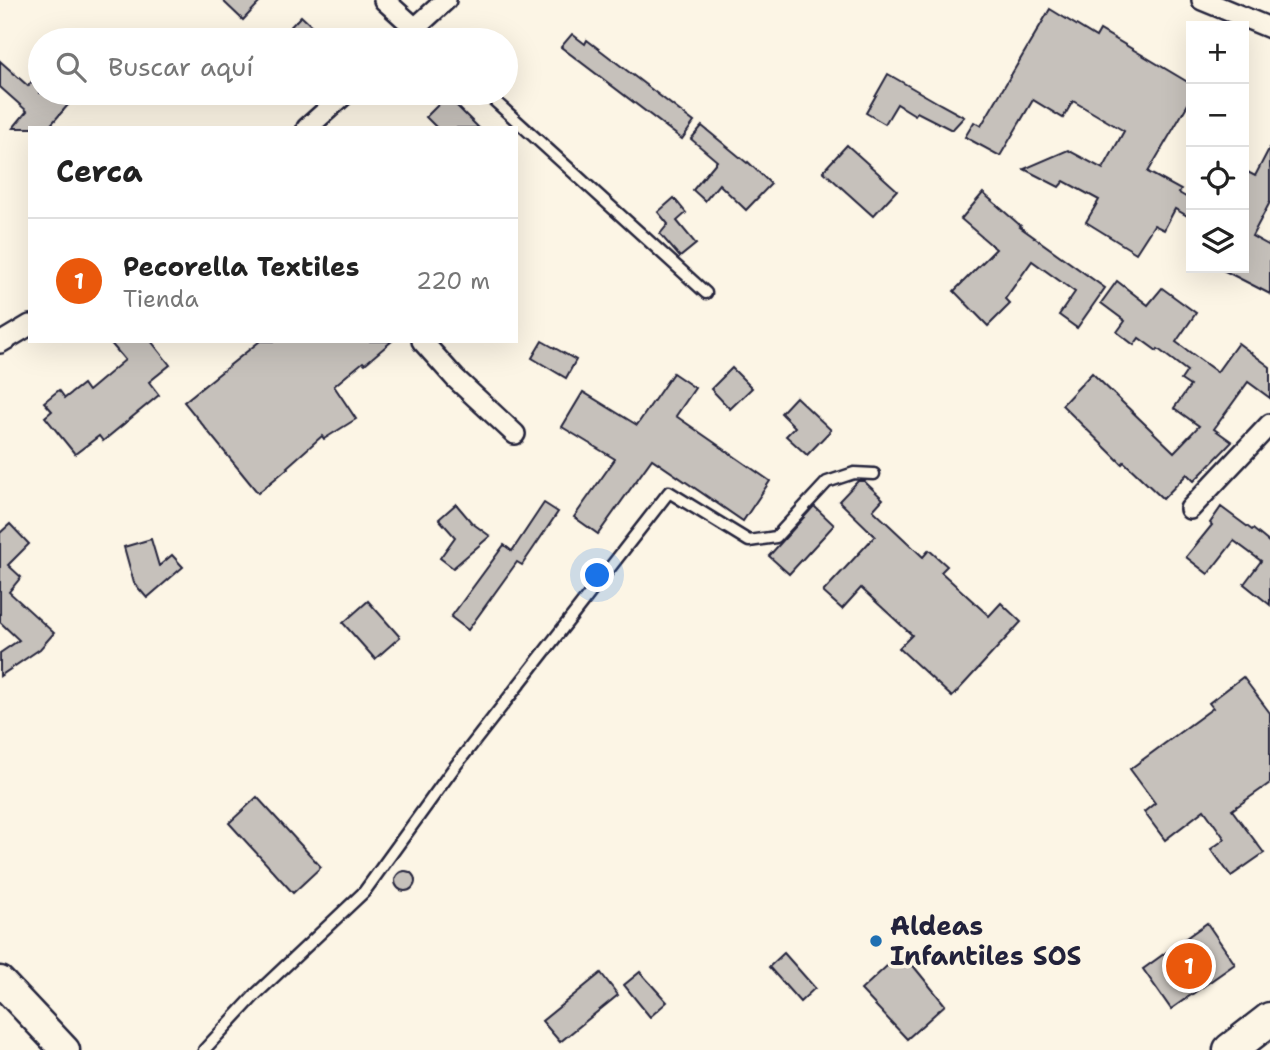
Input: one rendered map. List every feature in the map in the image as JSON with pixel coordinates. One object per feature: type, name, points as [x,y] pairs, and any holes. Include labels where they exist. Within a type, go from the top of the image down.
[{"type":"main road","points":[[0,981],[65,1050]]},
{"type":"main road","points":[[1230,1050],[1270,1019]]},
{"type":"street","points":[[384,0],[408,28]]},
{"type":"street","points":[[422,28],[446,0]]},
{"type":"street","points":[[1202,0],[1270,27]]},
{"type":"street","points":[[309,126],[333,105]]},
{"type":"street","points":[[0,343],[28,326]]},
{"type":"street","points":[[424,343],[515,434]]},
{"type":"street","points":[[1190,509],[1270,424]]},
{"type":"lane","points":[[499,105],[706,293]]},
{"type":"lane","points":[[204,1050],[256,994],[364,892],[453,769],[669,492],[749,541],[776,537],[827,482],[854,473],[874,474]]},
{"type":"building","points":[[222,0],[262,0],[243,20]]},
{"type":"building","points":[[1050,9],[1096,37],[1100,30],[1186,81],[1186,107],[1148,172],[1181,190],[1179,193],[1186,197],[1186,215],[1175,209],[1164,230],[1154,225],[1136,253],[1086,222],[1099,200],[1064,181],[1059,187],[1024,169],[1068,150],[1103,169],[1124,131],[1073,101],[1063,118],[1033,100],[1000,156],[965,137],[974,122],[981,126]]},
{"type":"building","points":[[301,16],[314,28],[290,28]]},
{"type":"building","points":[[572,34],[585,44],[587,40],[694,122],[682,139],[561,47]]},
{"type":"building","points":[[0,61],[28,86],[28,105],[68,105],[50,126],[13,128],[27,111],[0,87]]},
{"type":"building","points":[[888,74],[964,117],[952,130],[917,112],[915,115],[897,104],[885,124],[866,113]]},
{"type":"building","points":[[438,105],[456,105],[477,126],[435,126],[426,117]]},
{"type":"building","points":[[702,126],[771,184],[746,210],[719,184],[705,201],[693,190],[717,161],[691,139]]},
{"type":"building","points":[[847,145],[897,190],[873,216],[823,171]]},
{"type":"building","points":[[1270,147],[1270,202],[1252,236],[1270,246],[1270,294],[1229,273],[1249,273],[1249,173],[1255,176]]},
{"type":"building","points":[[983,193],[1020,227],[1105,288],[1077,328],[1059,315],[1075,292],[1032,261],[1005,299],[1010,304],[988,326],[954,291],[996,249],[961,219]]},
{"type":"building","points":[[674,198],[686,213],[677,221],[696,244],[680,257],[660,234],[668,224],[658,212]]},
{"type":"building","points":[[1117,281],[1148,305],[1162,288],[1196,313],[1176,342],[1217,372],[1238,343],[1270,367],[1270,398],[1248,382],[1214,429],[1232,442],[1194,481],[1187,474],[1163,499],[1124,462],[1122,464],[1062,405],[1092,373],[1174,452],[1199,426],[1174,408],[1190,386],[1181,380],[1187,371],[1139,338],[1134,345],[1117,332],[1125,321],[1101,303]]},
{"type":"building","points":[[542,341],[576,360],[566,378],[532,358]]},
{"type":"building","points":[[111,343],[153,343],[170,365],[149,382],[159,395],[103,441],[99,436],[75,454],[45,417],[52,411],[44,402],[59,390],[65,398],[83,384],[88,391],[125,360]]},
{"type":"building","points":[[258,343],[390,343],[334,386],[356,419],[324,439],[322,436],[258,493],[184,402]]},
{"type":"building","points":[[732,368],[752,388],[730,409],[711,389]]},
{"type":"building","points":[[673,373],[695,388],[676,416],[770,481],[743,521],[652,459],[598,534],[574,517],[615,459],[562,427],[583,392],[637,425]]},
{"type":"building","points":[[796,397],[831,430],[807,455],[786,436],[795,427],[781,413]]},
{"type":"building","points":[[858,481],[864,481],[883,499],[873,510],[923,557],[929,550],[947,566],[941,572],[989,616],[1001,603],[1021,622],[952,697],[899,648],[912,635],[861,588],[842,609],[823,592],[875,536],[839,501]]},
{"type":"building","points":[[544,503],[558,512],[522,565],[517,562],[468,630],[451,617],[504,545],[512,551]]},
{"type":"building","points":[[456,504],[472,523],[490,536],[453,568],[440,558],[455,537],[439,519]]},
{"type":"building","points":[[814,506],[834,525],[789,574],[769,556]]},
{"type":"building","points":[[1221,507],[1270,543],[1270,605],[1244,584],[1261,561],[1234,541],[1208,574],[1186,557],[1212,525],[1210,523]]},
{"type":"building","points":[[10,524],[29,544],[8,565],[21,577],[9,592],[54,633],[40,649],[0,676],[0,653],[19,640],[0,622],[0,533]]},
{"type":"building","points":[[151,539],[159,566],[172,555],[183,567],[147,598],[134,583],[124,547]]},
{"type":"building","points":[[368,601],[400,637],[375,659],[343,623]]},
{"type":"building","points":[[1243,677],[1270,713],[1270,783],[1232,810],[1264,853],[1231,876],[1211,849],[1225,839],[1204,810],[1165,840],[1144,812],[1155,803],[1130,769],[1213,708],[1209,703]]},
{"type":"building","points":[[257,797],[321,867],[293,893],[229,823]]},
{"type":"building","points":[[405,871],[412,874],[415,881],[412,888],[405,891],[398,888],[395,881],[398,874]]},
{"type":"building","points":[[1207,923],[1235,964],[1171,1009],[1143,969]]},
{"type":"building","points":[[902,952],[945,1005],[907,1039],[861,990]]},
{"type":"building","points":[[784,953],[815,988],[800,1002],[769,967]]},
{"type":"building","points":[[640,972],[667,1002],[650,1017],[624,985]]},
{"type":"building","points":[[601,973],[618,995],[560,1042],[542,1021]]},
{"type":"place","name":"Aldeas Infantiles SOS","points":[[876,941]]},
{"type":"place","name":"Pecorella Textiles","points":[[1189,966]]}]
